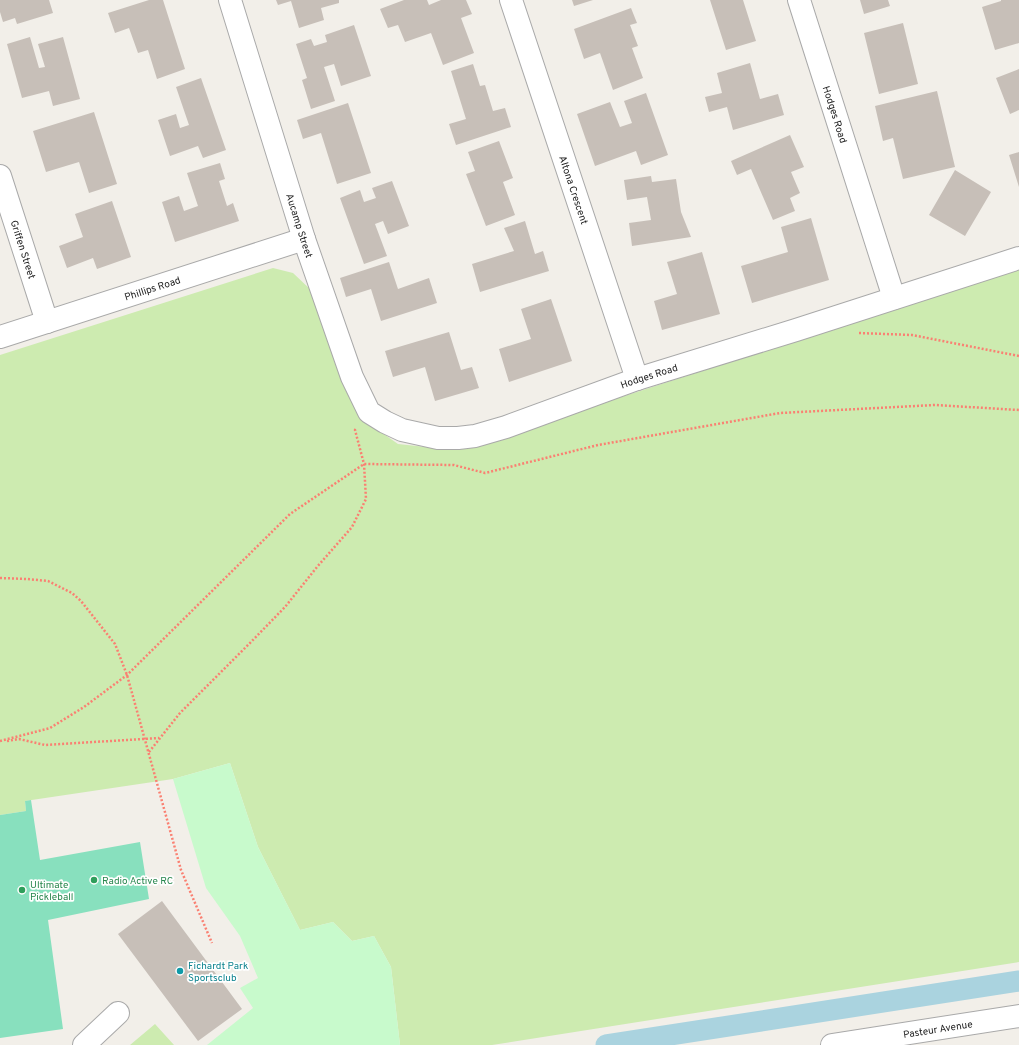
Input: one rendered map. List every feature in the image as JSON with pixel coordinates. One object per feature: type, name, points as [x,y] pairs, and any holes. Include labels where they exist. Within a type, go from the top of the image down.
[{"type":"street","name":"Aucamp Street","points":[[230,0],[304,239],[352,377],[369,412]]},
{"type":"street","name":"Altona Crescent","points":[[511,0],[637,379]]},
{"type":"street","name":"Hodges Road","points":[[800,0],[894,298]]},
{"type":"street","name":"Griffen Street","points":[[0,176],[47,322]]},
{"type":"street","name":"Phillips Road","points":[[0,337],[304,239]]},
{"type":"street","name":"Hodges Road","points":[[369,412],[402,430],[438,438],[475,436],[506,427],[637,379],[796,330],[1019,258]]},
{"type":"street","points":[[84,1045],[118,1013]]},
{"type":"street","name":"Pasteur Avenue","points":[[832,1045],[893,1040],[1019,1016]]},
{"type":"path","points":[[858,333],[912,335],[1019,356]]},
{"type":"path","points":[[0,741],[50,728],[84,707],[128,675],[290,514],[364,464],[454,465],[485,473],[598,445],[780,413],[935,405],[1019,410]]},
{"type":"path","points":[[149,752],[180,713],[285,607],[317,566],[352,527],[366,499],[364,464],[355,430],[369,412]]},
{"type":"path","points":[[0,578],[48,581],[72,593],[81,601],[115,644],[128,675],[181,870],[212,943]]},
{"type":"path","points":[[0,741],[19,739],[45,745],[159,738]]},
{"type":"green space","points":[[273,268],[293,273],[311,290],[346,391],[368,423],[398,444],[426,447],[469,446],[1019,269],[1019,962],[492,1045],[400,1045],[391,967],[374,936],[352,941],[333,922],[300,930],[258,847],[230,763],[173,779],[25,801],[26,811],[0,815],[0,355]]},
{"type":"green space","points":[[230,763],[258,847],[300,930],[333,922],[352,941],[374,936],[391,967],[400,1045],[207,1045],[253,1008],[240,988],[258,978],[240,936],[206,888],[173,779]]},
{"type":"green space","name":"Ultimate Pickleball","points":[[31,800],[40,860],[140,842],[149,899],[48,920],[63,1029],[0,1038],[0,815],[26,811],[25,801]]},
{"type":"green space","points":[[155,1024],[174,1045],[130,1045]]},
{"type":"building","points":[[0,0],[49,0],[53,13],[17,24],[15,18],[3,22],[0,12]]},
{"type":"building","points":[[149,0],[163,0],[185,69],[157,79],[148,50],[138,53],[129,28],[115,33],[108,13]]},
{"type":"building","points":[[276,0],[339,0],[339,3],[321,8],[324,20],[299,28],[291,1],[278,5]]},
{"type":"building","points":[[404,0],[427,0],[429,5],[441,0],[466,0],[472,14],[461,18],[474,53],[443,65],[431,33],[405,42],[398,25],[388,28],[380,9]]},
{"type":"building","points":[[572,0],[593,0],[574,6]]},
{"type":"building","points":[[710,0],[743,0],[756,41],[726,50]]},
{"type":"building","points":[[860,0],[888,0],[890,6],[864,14]]},
{"type":"building","points":[[1001,0],[1019,0],[1019,43],[995,50],[982,7]]},
{"type":"building","points":[[631,8],[637,23],[630,25],[638,46],[632,48],[643,78],[613,90],[600,53],[584,59],[574,29]]},
{"type":"building","points":[[903,23],[918,84],[879,94],[864,33]]},
{"type":"building","points":[[354,25],[371,76],[341,86],[334,64],[324,67],[335,101],[311,109],[302,80],[307,78],[296,44],[311,39],[314,46],[327,42],[325,35]]},
{"type":"building","points":[[30,37],[39,68],[45,67],[38,44],[63,37],[80,99],[53,106],[49,91],[22,98],[7,44]]},
{"type":"building","points":[[750,63],[760,99],[778,94],[784,115],[733,130],[727,107],[709,112],[705,97],[722,93],[717,73]]},
{"type":"building","points":[[473,64],[480,86],[485,85],[493,111],[505,108],[511,127],[456,145],[449,124],[466,119],[451,71]]},
{"type":"building","points":[[1019,69],[1019,110],[1010,114],[996,78]]},
{"type":"building","points":[[201,78],[226,150],[203,158],[198,146],[170,156],[158,120],[176,114],[180,128],[189,125],[176,87]]},
{"type":"building","points":[[937,91],[955,167],[903,179],[893,138],[883,141],[875,106]]},
{"type":"building","points":[[646,93],[668,155],[641,165],[636,151],[595,166],[577,114],[610,102],[620,127],[632,123],[624,101]]},
{"type":"building","points":[[348,103],[371,173],[337,184],[321,133],[303,139],[297,120]]},
{"type":"building","points":[[94,112],[117,184],[89,193],[79,162],[46,172],[33,131]]},
{"type":"building","points":[[790,135],[804,167],[791,172],[800,193],[790,198],[795,211],[773,220],[751,169],[737,175],[731,161]]},
{"type":"building","points":[[499,141],[513,178],[503,182],[515,215],[486,226],[466,174],[475,171],[468,152]]},
{"type":"building","points":[[1019,152],[1019,187],[1009,155]]},
{"type":"building","points":[[220,163],[225,179],[219,181],[227,206],[233,203],[239,221],[175,242],[162,202],[179,196],[184,211],[198,206],[187,173]]},
{"type":"building","points":[[955,170],[991,192],[965,236],[929,215]]},
{"type":"building","points":[[651,176],[652,182],[676,179],[681,212],[691,237],[632,246],[629,223],[651,220],[647,197],[627,200],[624,180]]},
{"type":"building","points":[[392,181],[409,226],[388,234],[383,221],[375,224],[387,256],[364,264],[340,198],[360,190],[364,202],[376,198],[372,188]]},
{"type":"building","points":[[112,201],[131,257],[97,269],[93,258],[67,268],[59,246],[83,237],[75,214]]},
{"type":"building","points":[[811,218],[829,280],[752,303],[741,266],[788,252],[781,227]]},
{"type":"building","points":[[525,221],[535,254],[543,251],[549,271],[480,292],[472,264],[514,251],[504,228]]},
{"type":"building","points":[[702,252],[720,314],[662,330],[654,301],[677,294],[667,262]]},
{"type":"building","points":[[389,262],[398,289],[429,278],[437,303],[381,321],[371,289],[346,297],[340,278]]},
{"type":"building","points":[[551,299],[572,361],[509,382],[499,349],[531,339],[521,309]]},
{"type":"building","points":[[449,332],[461,370],[472,367],[479,388],[435,401],[425,367],[393,377],[385,351]]},
{"type":"building","name":"Fichardt Park Sportsclub","points":[[162,901],[242,1009],[198,1041],[118,934]]},
{"type":"waterway","points":[[606,1045],[1019,981]]},
{"type":"place","name":"Radio Active RC","points":[[94,880]]},
{"type":"place","name":"Ultimate Pickleball","points":[[22,890]]},
{"type":"place","name":"Fichardt Park Sportsclub","points":[[180,971]]}]
